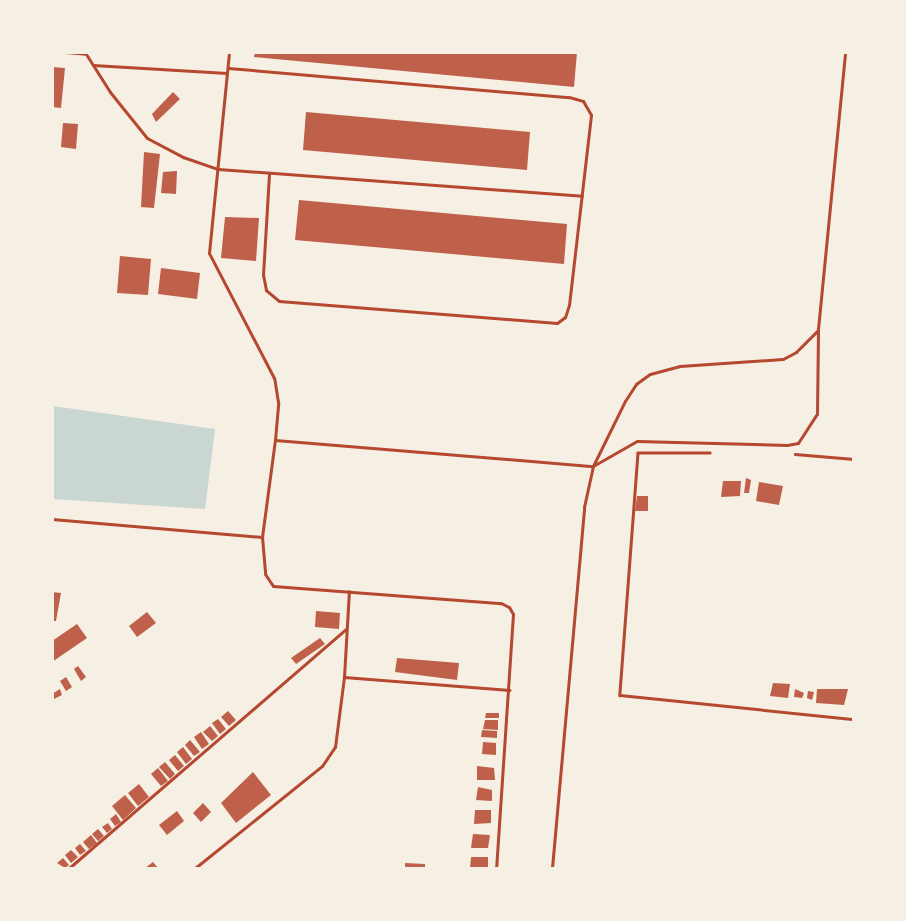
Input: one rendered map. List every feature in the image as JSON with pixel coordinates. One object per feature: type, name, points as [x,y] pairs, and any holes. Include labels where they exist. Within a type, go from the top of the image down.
[{"type":"lane","points":[[65,52],[86,53],[92,65],[147,138],[183,157],[218,169],[582,196]]},
{"type":"lane","points":[[229,52],[210,253],[274,378],[278,402],[262,537],[265,574],[273,586],[501,603],[509,607],[512,614],[509,690],[496,868]]},
{"type":"lane","points":[[275,440],[593,466],[637,441],[787,445],[798,443],[816,414],[818,329],[844,52]]},
{"type":"lane","points":[[92,65],[227,73]]},
{"type":"lane","points":[[228,68],[569,96],[583,101],[591,115],[569,305],[565,317],[557,323],[279,301],[266,290],[264,275],[269,173]]},
{"type":"lane","points":[[552,868],[583,517],[593,466],[625,401],[636,384],[650,374],[680,366],[782,359],[796,352],[818,329]]},
{"type":"lane","points":[[52,519],[262,537]]},
{"type":"lane","points":[[195,868],[330,756],[339,736],[349,591]]},
{"type":"lane","points":[[69,868],[346,629]]},
{"type":"lane","points":[[344,677],[509,690]]},
{"type":"path","points":[[717,453],[638,453],[620,695],[854,719]]},
{"type":"path","points":[[786,454],[854,460]]},
{"type":"shaded area","points":[[53,406],[215,429],[205,509],[53,499]]},
{"type":"building","points":[[255,52],[577,52],[574,87],[254,57]]},
{"type":"building","points":[[52,67],[65,68],[61,108],[52,107]]},
{"type":"building","points":[[173,92],[180,99],[156,122],[152,114]]},
{"type":"building","points":[[306,112],[530,132],[527,170],[303,150]]},
{"type":"building","points":[[63,123],[78,124],[76,149],[61,147]]},
{"type":"building","points":[[144,152],[160,154],[154,208],[141,207]]},
{"type":"building","points":[[177,171],[176,194],[161,193],[163,172]]},
{"type":"building","points":[[299,200],[567,224],[564,264],[295,240]]},
{"type":"building","points":[[225,217],[259,218],[256,261],[221,258]]},
{"type":"building","points":[[120,256],[151,259],[148,295],[117,293]]},
{"type":"building","points":[[161,268],[200,273],[197,299],[158,294]]},
{"type":"building","points":[[746,478],[751,480],[749,493],[744,493]]},
{"type":"building","points":[[723,481],[741,481],[740,496],[721,497]]},
{"type":"building","points":[[759,482],[783,486],[779,505],[756,501]]},
{"type":"building","points":[[637,496],[648,496],[648,511],[635,511]]},
{"type":"building","points":[[52,592],[61,593],[56,621],[52,621]]},
{"type":"building","points":[[316,611],[340,613],[339,629],[315,627]]},
{"type":"building","points":[[147,612],[156,623],[137,637],[129,626]]},
{"type":"building","points":[[77,624],[87,638],[52,662],[52,641]]},
{"type":"building","points":[[320,638],[325,644],[296,664],[291,658]]},
{"type":"building","points":[[397,658],[459,663],[457,680],[395,672]]},
{"type":"building","points":[[78,666],[86,677],[81,681],[74,669]]},
{"type":"building","points":[[66,677],[72,687],[66,691],[60,681]]},
{"type":"building","points":[[773,683],[790,684],[788,698],[770,696]]},
{"type":"building","points":[[60,689],[62,695],[52,700],[52,694]]},
{"type":"building","points":[[795,689],[804,693],[802,698],[794,697]]},
{"type":"building","points":[[817,689],[848,689],[844,705],[816,703]]},
{"type":"building","points":[[808,691],[814,692],[812,700],[807,698]]},
{"type":"building","points":[[228,711],[236,720],[229,726],[221,717]]},
{"type":"building","points":[[486,713],[499,713],[499,718],[485,718]]},
{"type":"building","points":[[218,719],[226,729],[220,734],[212,723]]},
{"type":"building","points":[[485,720],[498,720],[498,730],[483,729]]},
{"type":"building","points":[[210,726],[218,736],[212,741],[203,732]]},
{"type":"building","points":[[482,730],[497,731],[497,738],[481,737]]},
{"type":"building","points":[[201,732],[209,744],[202,749],[194,737]]},
{"type":"building","points":[[190,740],[200,752],[194,756],[185,745]]},
{"type":"building","points":[[483,742],[496,743],[496,755],[482,754]]},
{"type":"building","points":[[183,747],[192,759],[186,764],[177,752]]},
{"type":"building","points":[[175,755],[184,766],[178,771],[169,760]]},
{"type":"building","points":[[165,762],[175,774],[170,779],[159,767]]},
{"type":"building","points":[[477,766],[494,768],[495,780],[477,780]]},
{"type":"building","points":[[158,768],[168,781],[161,786],[151,774]]},
{"type":"building","points":[[253,772],[271,795],[236,823],[221,803]]},
{"type":"building","points":[[139,784],[149,797],[138,806],[128,793]]},
{"type":"building","points":[[478,787],[492,790],[492,801],[476,800]]},
{"type":"building","points":[[125,795],[136,808],[123,820],[112,806]]},
{"type":"building","points":[[203,803],[211,812],[201,822],[193,813]]},
{"type":"building","points":[[475,810],[491,810],[491,823],[474,824]]},
{"type":"building","points":[[177,811],[184,821],[167,835],[159,825]]},
{"type":"building","points":[[116,814],[121,822],[115,826],[110,819]]},
{"type":"building","points":[[108,823],[112,829],[107,833],[102,827]]},
{"type":"building","points":[[98,829],[104,836],[98,841],[92,834]]},
{"type":"building","points":[[473,834],[490,835],[488,848],[471,848]]},
{"type":"building","points":[[91,835],[97,843],[89,849],[83,842]]},
{"type":"building","points":[[80,844],[86,851],[80,855],[75,848]]},
{"type":"building","points":[[71,850],[78,857],[71,863],[65,855]]},
{"type":"building","points":[[471,857],[488,857],[488,868],[470,868]]},
{"type":"building","points":[[63,858],[69,865],[65,868],[57,863]]},
{"type":"building","points":[[153,862],[158,868],[145,868]]},
{"type":"building","points":[[405,863],[425,864],[425,868],[405,868]]}]
